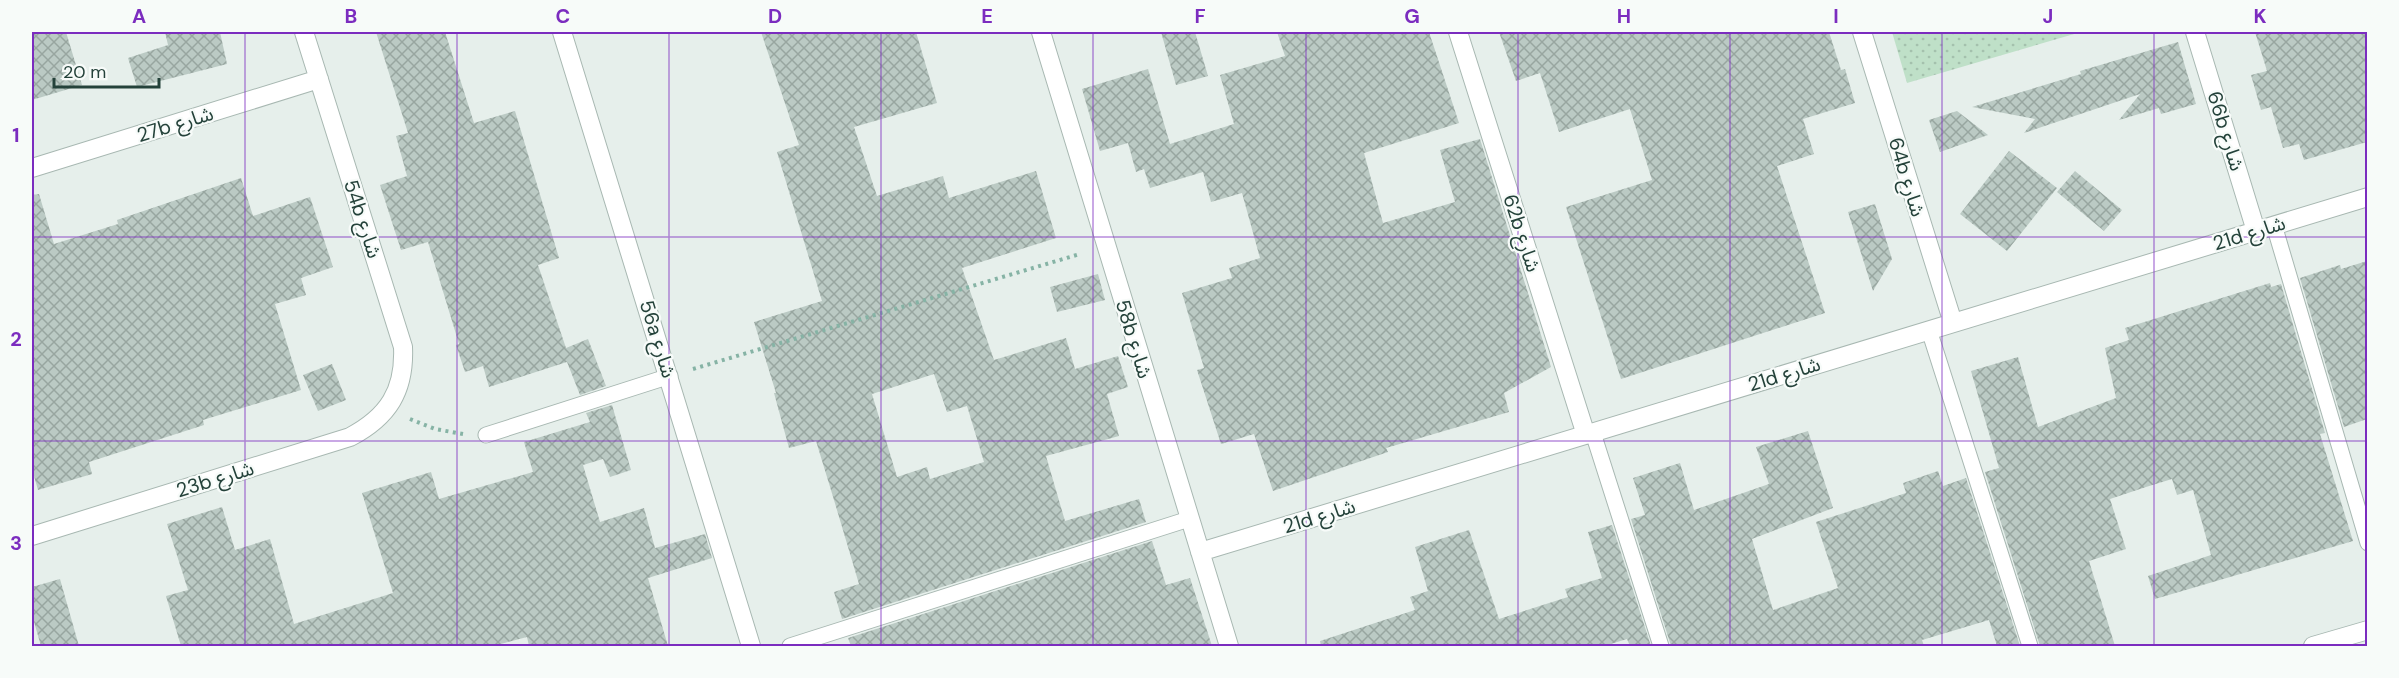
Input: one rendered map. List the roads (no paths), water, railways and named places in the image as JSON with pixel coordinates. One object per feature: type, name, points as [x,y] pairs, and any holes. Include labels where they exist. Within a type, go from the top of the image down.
[{"type":"street","name":"54b شارع","points":[[304,32],[403,347],[401,378],[389,406]]},
{"type":"street","name":"56a شارع","points":[[562,32],[670,376],[751,646]]},
{"type":"street","name":"58b شارع","points":[[1041,32],[1228,646]]},
{"type":"street","name":"62b شارع","points":[[1458,32],[1589,434]]},
{"type":"street","name":"64b شارع","points":[[1862,32],[1953,323]]},
{"type":"street","name":"66b شارع","points":[[2195,32],[2256,231]]},
{"type":"street","name":"27b شارع","points":[[32,168],[319,79]]},
{"type":"street","name":"21d شارع","points":[[1200,552],[2367,197]]},
{"type":"street","name":"23b شارع","points":[[32,536],[350,437],[367,428],[389,406]]},
{"type":"street","points":[[2313,646],[2367,630]]},
{"type":"lane","points":[[2274,225],[2367,543]]},
{"type":"lane","points":[[1929,330],[2030,646]]},
{"type":"lane","points":[[486,435],[670,376]]},
{"type":"lane","points":[[1589,434],[1661,646]]},
{"type":"lane","points":[[790,646],[1189,519]]}]
